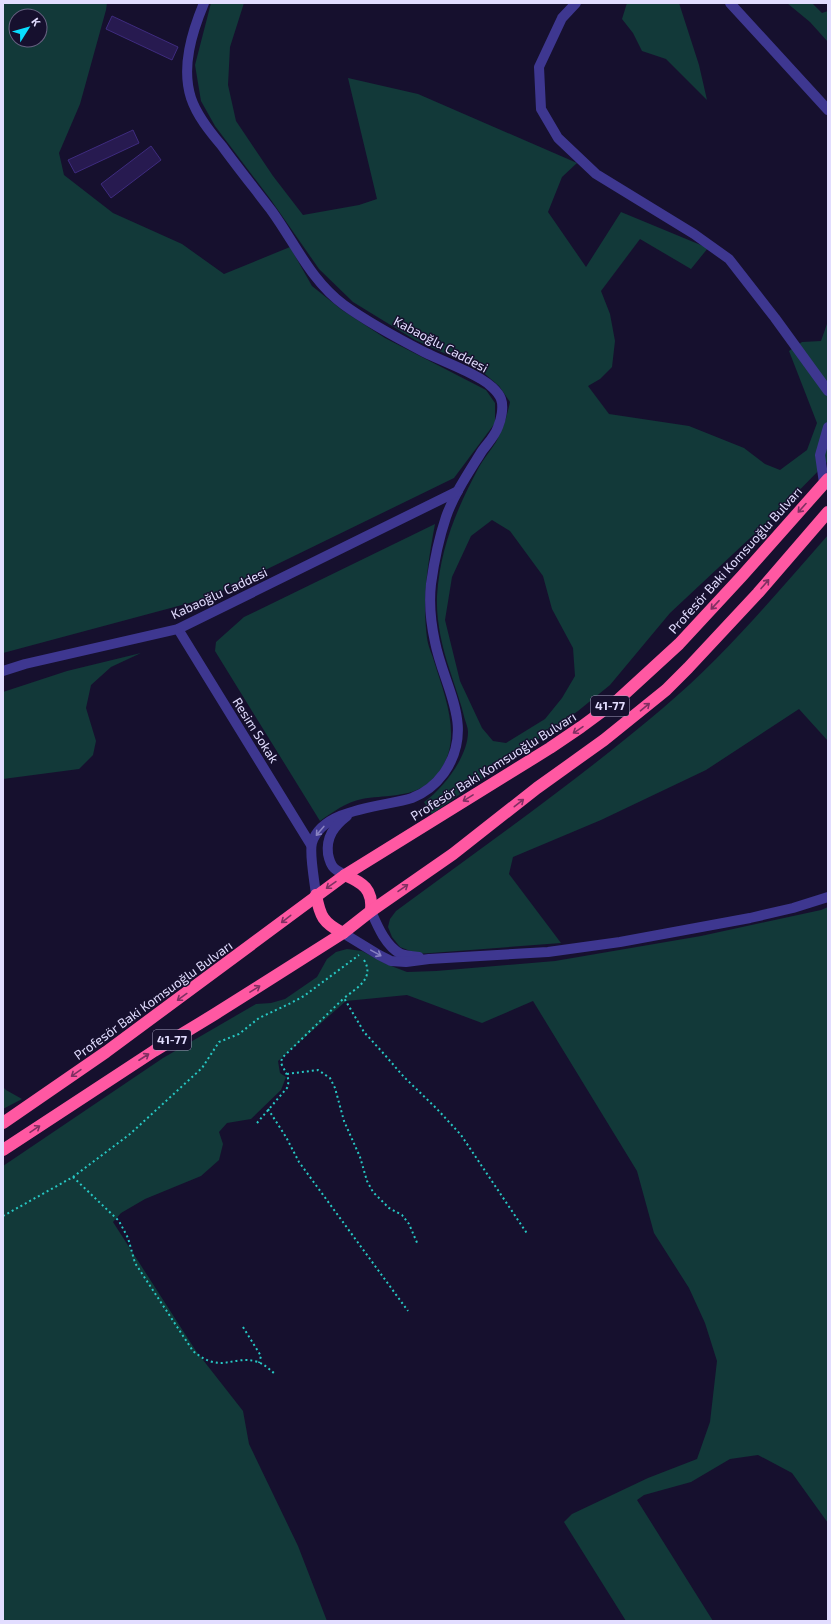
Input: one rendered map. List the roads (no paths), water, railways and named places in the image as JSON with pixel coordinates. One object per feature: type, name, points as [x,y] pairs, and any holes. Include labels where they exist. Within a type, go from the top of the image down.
[{"type":"highway","name":"Profesör Baki Komsuoğlu Bulvarı","points":[[345,874],[550,748],[581,728],[619,699],[679,644],[742,576],[826,481]]},
{"type":"highway","name":"41-77","points":[[371,911],[453,854],[537,788],[604,740],[666,690],[733,620],[828,512]]},
{"type":"highway","points":[[345,874],[364,886],[369,893],[372,902],[371,911],[343,933],[326,923],[321,916],[316,895],[345,874]]},
{"type":"highway","name":"Profesör Baki Komsuoğlu Bulvarı","points":[[3,1123],[106,1052],[230,961],[316,895]]},
{"type":"highway","name":"41-77","points":[[3,1150],[147,1055],[222,1010],[343,933]]},
{"type":"street","name":"Kabaoğlu Caddesi","points":[[3,671],[25,664],[178,629],[458,491],[498,428],[502,411],[501,398],[483,380],[424,352],[345,306],[330,294],[318,281],[271,210],[209,130],[197,112],[190,97],[188,78],[188,58],[192,35],[204,3]]},
{"type":"street","points":[[576,3],[562,18],[539,67],[541,109],[558,138],[596,174],[694,234],[729,259],[775,318],[828,391]]},
{"type":"street","points":[[730,3],[828,110]]},
{"type":"street","points":[[826,481],[820,455],[828,427]]},
{"type":"street","points":[[316,895],[311,845],[318,833],[327,823],[353,812],[414,797],[426,791],[446,771],[453,755],[457,740],[458,726],[456,708],[434,641],[431,586],[437,552],[446,516],[458,491]]},
{"type":"street","name":"Resim Sokak","points":[[178,629],[311,845]]},
{"type":"street","points":[[345,874],[334,868],[329,861],[327,847],[330,834],[338,823],[353,812]]},
{"type":"street","points":[[343,933],[391,961],[406,962],[429,959],[548,952],[620,942],[750,918],[793,908],[828,897]]},
{"type":"street","points":[[371,911],[376,923],[389,944],[400,954],[429,959]]}]
